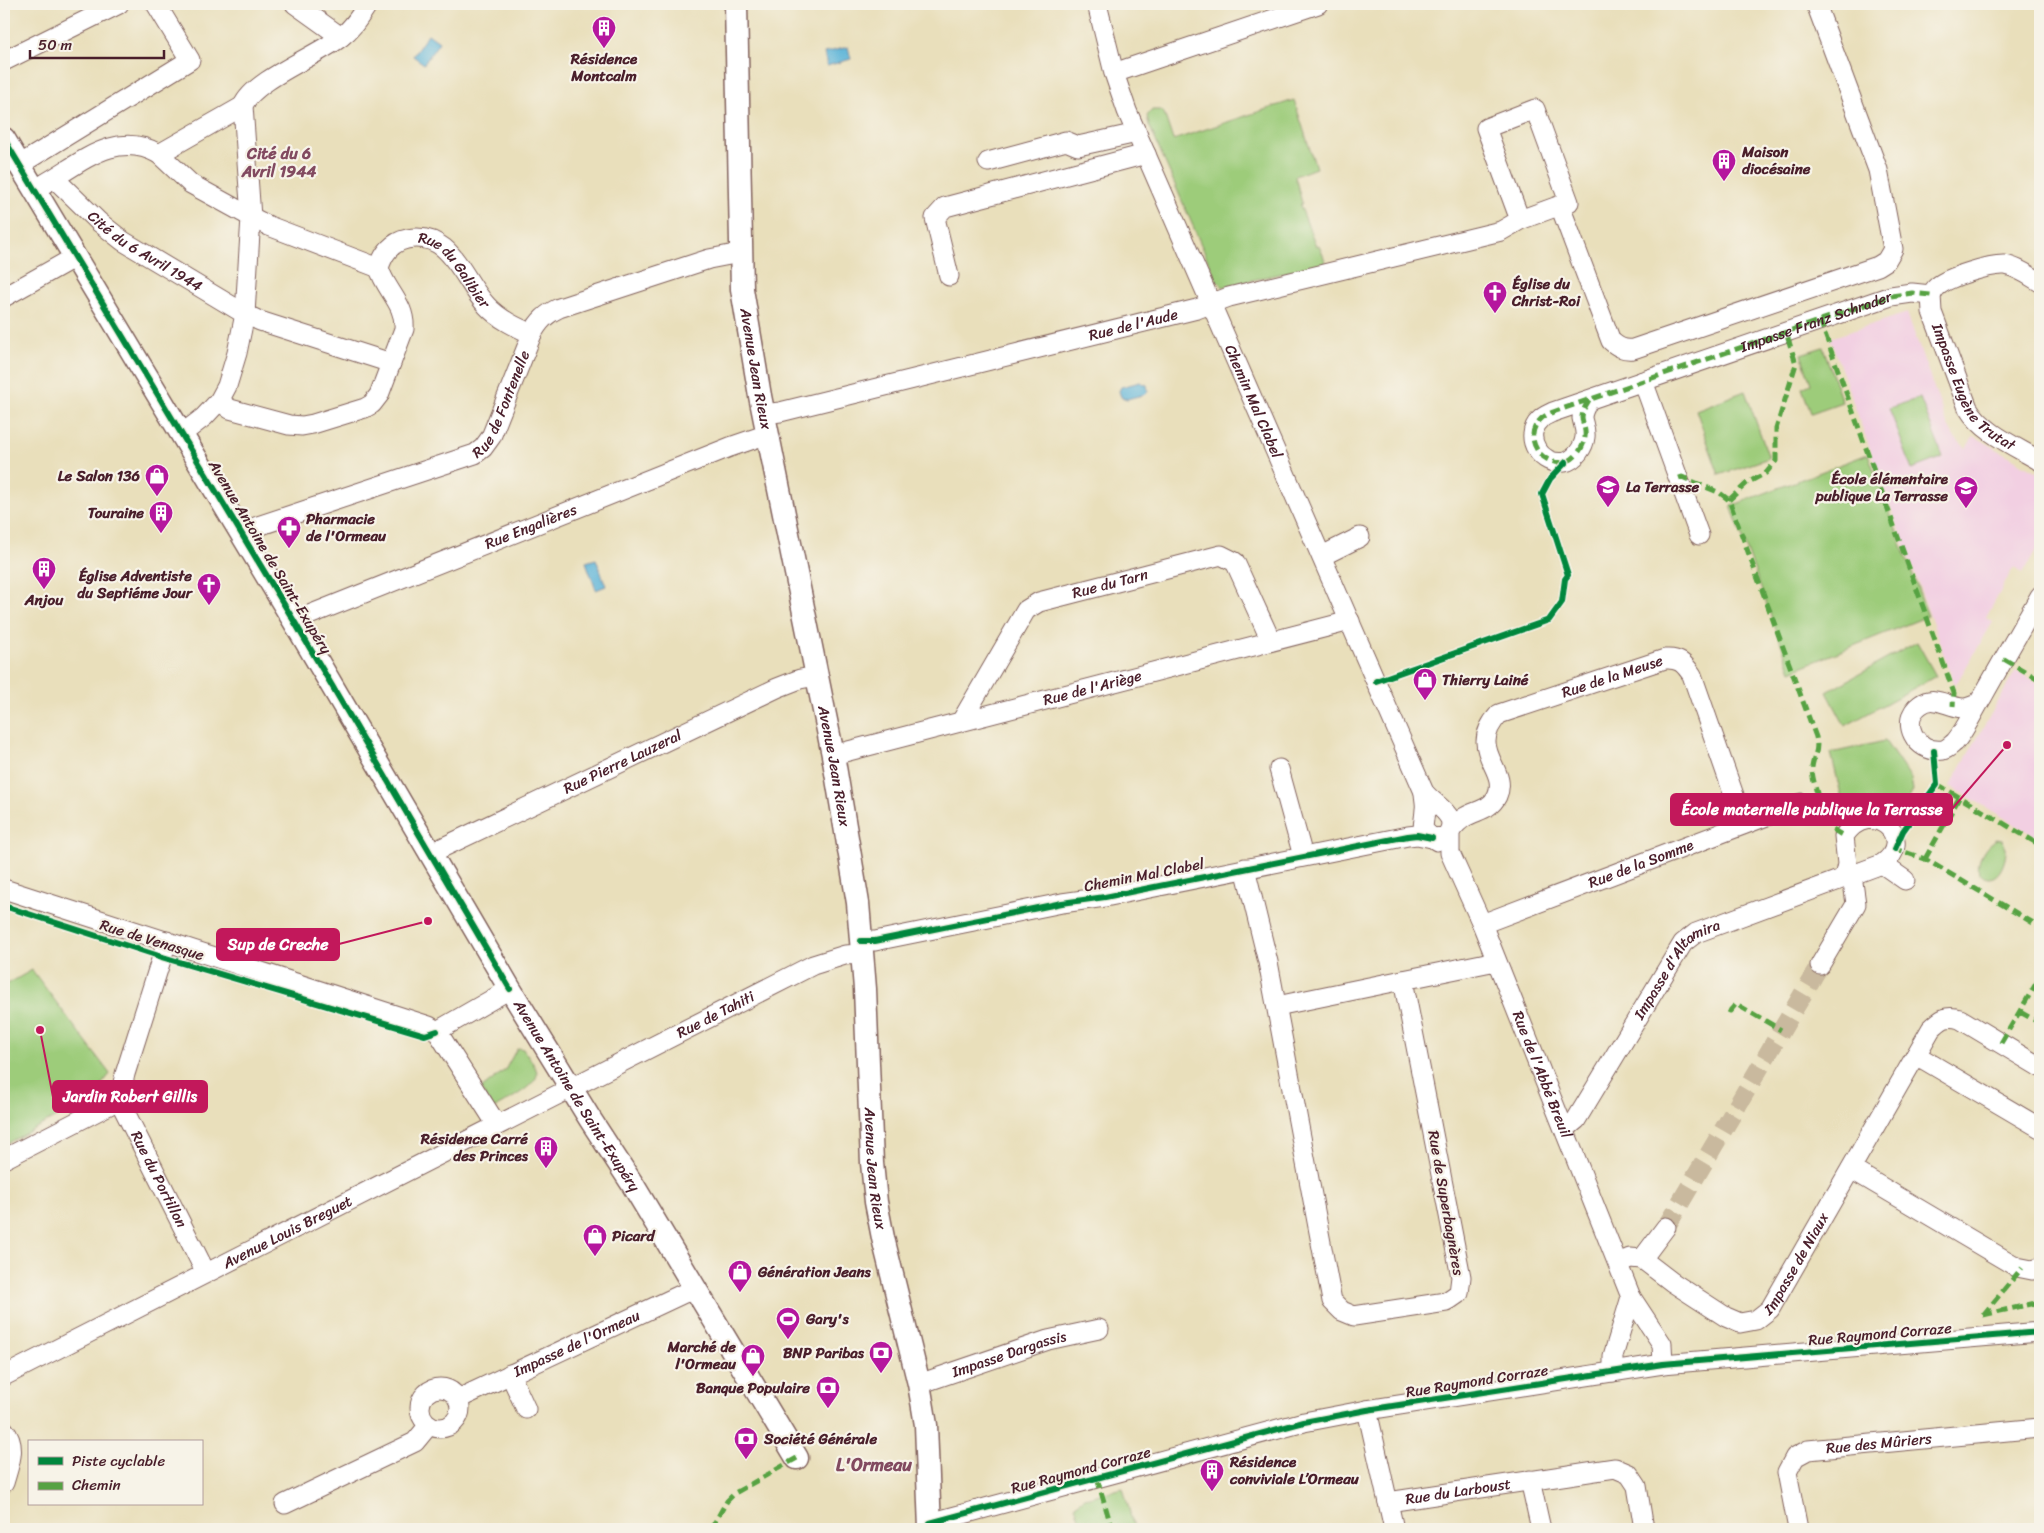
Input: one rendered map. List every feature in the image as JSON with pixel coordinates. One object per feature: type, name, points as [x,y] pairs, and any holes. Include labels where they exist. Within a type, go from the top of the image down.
[{"type":"main road","name":"Avenue Jean Rieux","points":[[736,4],[742,289],[766,424],[833,755],[858,904],[862,948],[872,1163],[876,1202],[883,1238],[920,1384],[926,1425],[930,1526]]},
{"type":"main road","name":"Avenue Antoine de Saint-Exupéry","points":[[4,139],[294,621],[510,989],[695,1288],[797,1458]]},
{"type":"street","points":[[4,61],[118,4]]},
{"type":"street","points":[[19,165],[190,60],[156,4]]},
{"type":"street","points":[[294,4],[341,37]]},
{"type":"street","points":[[182,434],[204,417],[219,401],[227,386],[237,353],[245,314],[251,217],[243,106],[246,100],[262,85],[341,37],[355,23],[368,4]]},
{"type":"street","name":"Chemin Mal Clabel","points":[[1097,4],[1114,73],[1146,154],[1210,304],[1424,792],[1436,806],[1444,810]]},
{"type":"street","points":[[1114,73],[1318,4]]},
{"type":"street","points":[[1520,220],[1486,128],[1534,110],[1570,202],[1560,206],[1611,341],[1619,348],[1626,350],[1632,350],[1886,262],[1894,249],[1878,170],[1816,4]]},
{"type":"street","points":[[159,154],[243,106]]},
{"type":"street","points":[[988,162],[1066,141],[1078,146],[1137,132]]},
{"type":"street","points":[[34,190],[93,154],[105,149],[141,146],[159,154],[191,184],[251,217],[269,226],[379,268],[382,280],[396,298],[405,319],[404,329],[379,395],[372,404],[365,408],[313,424],[289,425],[230,409],[219,401]]},
{"type":"street","points":[[949,276],[935,218],[945,207],[1146,154]]},
{"type":"street","name":"Cité du 6 Avril 1944","points":[[54,178],[123,241],[245,314],[260,321],[391,363]]},
{"type":"street","name":"Rue de l'Aude","points":[[766,424],[790,410],[1197,309],[1229,297],[1501,231],[1520,220],[1560,206]]},
{"type":"street","name":"Rue du Galibier","points":[[379,268],[382,257],[401,240],[418,237],[429,238],[441,244],[449,253],[487,306],[516,327],[532,334]]},
{"type":"street","name":"Rue de Fontenelle","points":[[240,532],[475,454],[483,448],[491,437],[532,334],[538,323],[547,314],[560,308],[709,259],[740,253]]},
{"type":"street","points":[[4,297],[75,257]]},
{"type":"street","points":[[1931,295],[1938,286],[1950,278],[1994,266],[2006,265],[2022,271],[2040,282]]},
{"type":"street","name":"Impasse Franz Schrader","points":[[1589,400],[1891,296],[1912,293],[1931,295]]},
{"type":"street","name":"Impasse Eugène Trutat","points":[[1931,295],[1932,312],[1968,408],[1974,418],[1983,427],[2040,461]]},
{"type":"street","points":[[1643,381],[1699,536]]},
{"type":"street","name":"Rue Engalières","points":[[294,621],[730,447],[766,424]]},
{"type":"street","points":[[1322,556],[1360,537]]},
{"type":"street","name":"Rue du Tarn","points":[[962,720],[1026,610],[1048,599],[1222,555],[1236,562],[1271,641]]},
{"type":"street","points":[[1978,704],[2040,596]]},
{"type":"street","name":"Rue de l'Ariège","points":[[833,755],[962,720],[1350,621]]},
{"type":"street","name":"Rue de la Meuse","points":[[1441,834],[1466,817],[1482,811],[1492,804],[1497,795],[1499,784],[1486,748],[1486,736],[1490,724],[1500,714],[1665,659],[1675,658],[1684,663],[1692,675],[1744,824]]},
{"type":"street","name":"Rue Pierre Lauzeral","points":[[431,853],[778,688],[800,679],[817,676]]},
{"type":"street","points":[[1280,769],[1303,856]]},
{"type":"street","name":"Chemin Mal Clabel","points":[[1423,820],[1425,810],[1424,792]]},
{"type":"street","name":"Rue de la Somme","points":[[1482,924],[1801,803]]},
{"type":"street","points":[[1408,836],[1428,812],[1435,809],[1466,817]]},
{"type":"street","points":[[1423,820],[1425,833],[1441,834],[1452,824],[1450,817],[1444,810]]},
{"type":"street","points":[[1820,965],[1856,904],[1848,877],[1844,836],[1851,826],[1862,820],[1876,819],[1888,825],[1895,836],[1895,849],[1889,860],[1882,864],[1905,880]]},
{"type":"street","name":"Chemin Mal Clabel","points":[[862,948],[875,941],[1062,903],[1105,898],[1408,836],[1441,834]]},
{"type":"street","name":"Rue de l'Abbé Breuil","points":[[1441,834],[1482,924],[1631,1297],[1662,1344],[1663,1364]]},
{"type":"street","name":"Impasse d'Altamira","points":[[1565,1129],[1576,1120],[1683,943],[1696,933],[1882,864]]},
{"type":"street","name":"Rue de Superbagnères","points":[[1245,868],[1277,1006],[1332,1301],[1342,1310],[1354,1316],[1446,1302],[1459,1294],[1461,1277],[1403,980]]},
{"type":"street","name":"Rue de Venasque","points":[[4,889],[423,1024],[437,1031]]},
{"type":"street","points":[[4,1159],[119,1100],[125,1074],[167,941]]},
{"type":"street","name":"Rue de Tahiti","points":[[571,1088],[813,964],[862,948]]},
{"type":"street","points":[[1277,1006],[1496,960]]},
{"type":"street","points":[[497,1125],[437,1031],[510,989]]},
{"type":"street","name":"Impasse de Niaux","points":[[1642,1259],[1672,1282],[1726,1317],[1740,1323],[1756,1320],[1770,1309],[1931,1028],[1941,1019],[1950,1016],[1960,1019],[2040,1067]]},
{"type":"street","points":[[1916,1055],[2040,1128]]},
{"type":"street","name":"Avenue Louis Breguet","points":[[4,1376],[571,1088]]},
{"type":"street","name":"Rue du Portillon","points":[[119,1100],[206,1273]]},
{"type":"street","points":[[1850,1169],[2017,1267],[2032,1270],[2040,1268]]},
{"type":"street","points":[[1618,1263],[1630,1258],[1642,1259],[1666,1227]]},
{"type":"street","name":"Impasse de l'Ormeau","points":[[458,1399],[695,1288]]},
{"type":"street","points":[[1613,1372],[1613,1356],[1631,1297]]},
{"type":"street","name":"Impasse Dargassis","points":[[920,1384],[1048,1340],[1099,1329]]},
{"type":"street","name":"Rue Raymond Corraze","points":[[930,1526],[1304,1422],[1367,1410],[1663,1364],[1705,1362],[2040,1332]]},
{"type":"street","points":[[510,1374],[526,1409]]},
{"type":"street","points":[[439,1387],[450,1390],[458,1399],[460,1410],[457,1419],[449,1426],[440,1428],[429,1425],[421,1417],[419,1406],[423,1396],[430,1390],[439,1387]]},
{"type":"street","points":[[1367,1410],[1394,1529]]},
{"type":"street","points":[[285,1504],[414,1442],[429,1425]]},
{"type":"street","name":"Rue des Mûriers","points":[[1798,1529],[1787,1472],[1795,1457],[1808,1450],[2040,1428]]},
{"type":"street","points":[[4,1430],[8,1435],[13,1451],[4,1482]]},
{"type":"street","name":"Rue du Larboust","points":[[1388,1502],[1615,1468],[1629,1474],[1637,1486],[1644,1529]]},
{"type":"street","name":"Rue du Larboust","points":[[1530,1480],[1541,1529]]},
{"type":"shaded area","name":"École élémentaire publique La Terrasse","points":[[1907,313],[1947,424],[1954,437],[1966,448],[1974,436],[2040,474],[2040,543],[2023,573],[2014,568],[2011,572],[1986,618],[1993,622],[1955,686],[1830,338]]},
{"type":"shaded area","points":[[2016,670],[2040,684],[2040,839],[1950,786]]},
{"type":"green space","points":[[1294,100],[1316,168],[1295,176],[1302,203],[1300,205],[1316,246],[1319,245],[1326,263],[1223,287],[1216,279],[1149,125],[1147,116],[1152,110],[1161,110],[1164,113],[1173,140]]},
{"type":"green space","points":[[1823,347],[1842,402],[1811,413],[1802,388],[1811,384],[1801,354]]},
{"type":"green space","points":[[1745,391],[1769,458],[1719,475],[1696,410]]},
{"type":"green space","points":[[1920,398],[1943,457],[1912,469],[1889,408]]},
{"type":"green space","points":[[1868,454],[1928,616],[1791,671],[1731,506]]},
{"type":"green space","points":[[1917,642],[1936,676],[1845,726],[1827,692]]},
{"type":"green space","points":[[1885,741],[1911,779],[1913,790],[1898,821],[1886,811],[1873,807],[1860,808],[1846,815],[1831,753]]},
{"type":"green space","points":[[1997,839],[2002,840],[2006,847],[2005,860],[1996,876],[1991,878],[1985,877],[1979,874],[1980,859],[1985,849]]},
{"type":"green space","points":[[32,970],[110,1074],[90,1099],[4,1145],[4,986]]},
{"type":"green space","points":[[519,1048],[523,1049],[533,1064],[537,1073],[536,1078],[527,1088],[493,1109],[481,1089],[505,1070]]},
{"type":"green space","points":[[1123,1488],[1134,1527],[1136,1526],[1137,1529],[1082,1529],[1075,1505],[1085,1498]]},
{"type":"water","points":[[428,34],[439,42],[424,64],[413,56]]},
{"type":"water","points":[[848,47],[851,59],[827,66],[824,53]]},
{"type":"water","points":[[1140,382],[1147,385],[1148,391],[1146,394],[1127,399],[1121,397],[1119,391],[1121,387]]},
{"type":"water","points":[[596,559],[606,586],[596,590],[586,562]]},
{"type":"tunnel","points":[[1666,1227],[1820,965]]},
{"type":"marked path","points":[[1589,400],[1584,408],[1582,418],[1585,429],[1583,445],[1569,461],[1556,462],[1548,460],[1537,449],[1533,434],[1535,427],[1546,415],[1553,412],[1891,296],[1912,293],[1931,295]]},
{"type":"marked path","points":[[1820,320],[1954,693],[1953,706]]},
{"type":"marked path","points":[[1729,500],[1747,483],[1766,473],[1776,461],[1776,429],[1796,364],[1786,332]]},
{"type":"marked path","points":[[1679,478],[1682,477],[1720,493],[1729,500],[1816,737],[1817,750],[1812,772],[1821,805],[1831,826],[1844,836]]},
{"type":"marked path","points":[[2004,659],[2040,680]]},
{"type":"marked path","points":[[1937,784],[2040,845]]},
{"type":"marked path","points":[[1801,803],[1818,796]]},
{"type":"marked path","points":[[1925,859],[1959,798]]},
{"type":"marked path","points":[[1896,846],[1895,849],[1925,859],[2040,927]]},
{"type":"marked path","points":[[2001,1043],[2040,977]]},
{"type":"marked path","points":[[1728,1010],[1730,1011],[1736,1004],[1781,1030]]},
{"type":"marked path","points":[[2020,1012],[2040,1023]]},
{"type":"marked path","points":[[1983,1315],[2022,1268]]},
{"type":"marked path","points":[[1983,1315],[2040,1302]]},
{"type":"marked path","points":[[711,1529],[727,1501],[735,1493],[797,1458]]},
{"type":"marked path","points":[[1097,1478],[1112,1529]]},
{"type":"cycle path","points":[[4,139],[294,621],[510,989]]},
{"type":"cycle path","points":[[1376,681],[1549,620],[1562,602],[1565,579],[1568,575],[1542,494],[1550,479],[1566,462]]},
{"type":"cycle path","points":[[1895,849],[1903,831],[1937,784],[1934,751]]},
{"type":"cycle path","points":[[861,941],[875,941],[1062,903],[1105,897],[1408,836],[1417,835],[1432,838]]},
{"type":"cycle path","points":[[4,906],[162,957],[425,1035],[437,1031]]},
{"type":"cycle path","points":[[930,1523],[1304,1422],[1367,1410],[1663,1364],[2040,1332]]},
{"type":"place","name":"Résidence Montcalm","points":[[604,49]]},
{"type":"place","name":"Maison diocésaine","points":[[1724,182]]},
{"type":"place","name":"Église du Christ-Roi","points":[[1495,314]]},
{"type":"place","name":"Le Salon 136","points":[[157,497]]},
{"type":"place","name":"La Terrasse","points":[[1608,508]]},
{"type":"place","name":"École élémentaire publique La Terrasse","points":[[1966,509]]},
{"type":"place","name":"Touraine","points":[[161,534]]},
{"type":"place","name":"Pharmacie de l'Ormeau","points":[[289,549]]},
{"type":"place","name":"Anjou","points":[[44,590]]},
{"type":"place","name":"Église Adventiste du Septiéme Jour","points":[[209,606]]},
{"type":"place","name":"Thierry Lainé","points":[[1425,701]]},
{"type":"place","name":"École maternelle publique la Terrasse","points":[[2007,745]]},
{"type":"place","name":"Sup de Creche","points":[[428,921]]},
{"type":"place","name":"Jardin Robert Gillis","points":[[40,1030]]},
{"type":"place","name":"Résidence Carré des Princes","points":[[546,1169]]},
{"type":"place","name":"Picard","points":[[595,1257]]},
{"type":"place","name":"Génération Jeans","points":[[740,1293]]},
{"type":"place","name":"Gary's","points":[[788,1340]]},
{"type":"place","name":"BNP Paribas","points":[[881,1374]]},
{"type":"place","name":"Marché de l'Ormeau","points":[[753,1377]]},
{"type":"place","name":"Banque Populaire","points":[[828,1409]]},
{"type":"place","name":"Société Générale","points":[[746,1460]]},
{"type":"place","name":"Résidence conviviale L’Ormeau","points":[[1212,1492]]},
{"type":"district","name":"Cité du 6 Avril 1944","points":[[279,162]]},
{"type":"district","name":"L'Ormeau","points":[[874,1465]]}]
